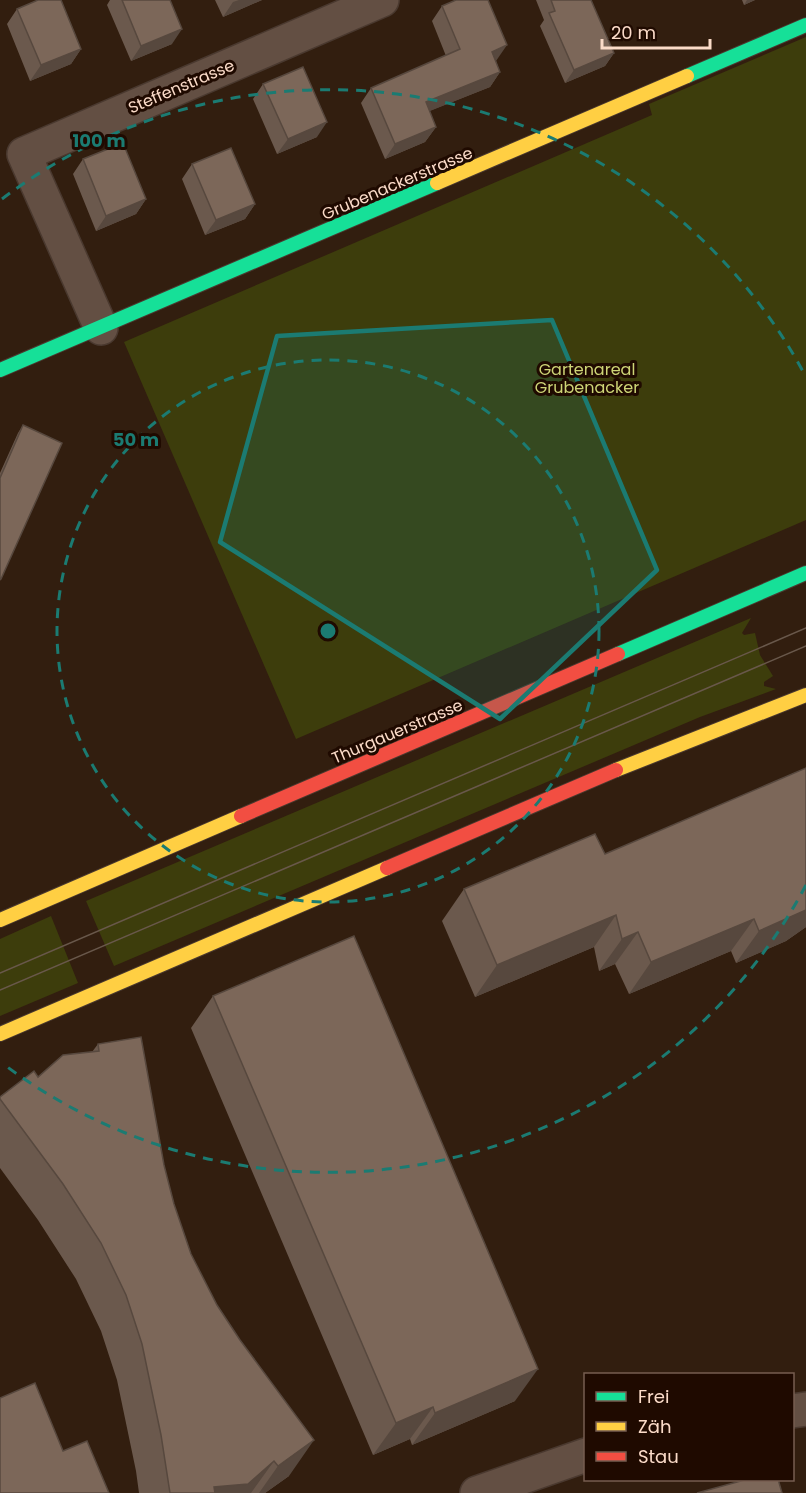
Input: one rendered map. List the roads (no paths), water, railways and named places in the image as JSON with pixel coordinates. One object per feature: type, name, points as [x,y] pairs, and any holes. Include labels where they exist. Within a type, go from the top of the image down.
[{"type":"main road","name":"Grubenackerstrasse","points":[[0,370],[806,25]]},
{"type":"main road","name":"Thurgauerstrasse","points":[[0,920],[806,573]]},
{"type":"main road","points":[[0,1034],[642,759],[806,695]]},
{"type":"street","name":"Steffenstrasse","points":[[100,328],[24,154],[382,0]]},
{"type":"street","points":[[477,1493],[584,1455]]},
{"type":"tram line","points":[[0,973],[806,628]]},
{"type":"tram line","points":[[0,990],[806,646]]},
{"type":"park label","name":"Gartenareal Grubenacker","points":[[587,378]]}]
